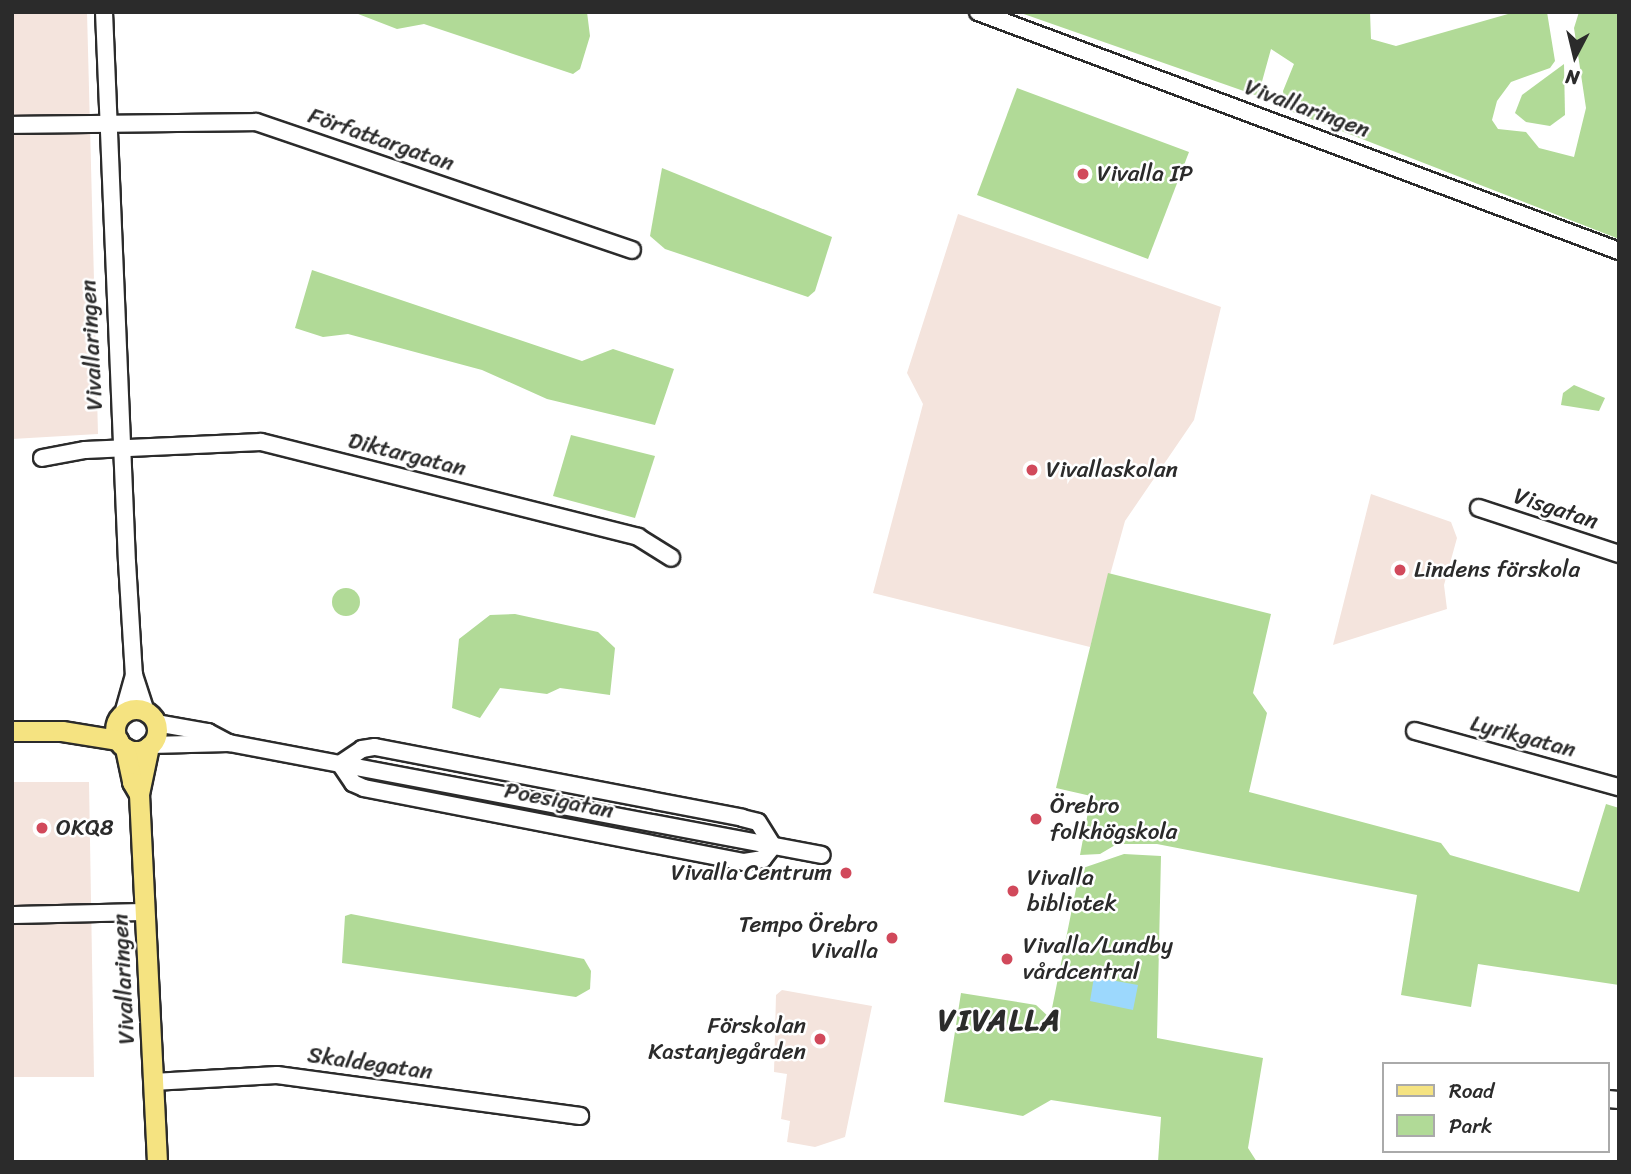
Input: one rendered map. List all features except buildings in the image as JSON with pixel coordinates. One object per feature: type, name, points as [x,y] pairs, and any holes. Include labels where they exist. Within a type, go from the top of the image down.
[{"type":"main road","points":[[12,732],[62,731],[121,716],[151,717]]},
{"type":"main road","name":"Vivallaringen","points":[[121,716],[122,744],[132,782],[139,794]]},
{"type":"main road","name":"Vivallaringen","points":[[151,717],[150,746],[139,794],[157,1162]]},
{"type":"main road","points":[[62,731],[122,744],[139,751],[150,746]]},
{"type":"street","name":"Vivallaringen","points":[[104,12],[134,675],[151,717]]},
{"type":"street","name":"Vivallaringen","points":[[978,12],[1619,251]]},
{"type":"street","name":"Författargatan","points":[[12,125],[256,122],[632,250]]},
{"type":"street","name":"Diktargatan","points":[[42,458],[122,449],[273,444],[638,537],[671,558]]},
{"type":"street","name":"Visgatan","points":[[1479,508],[1619,554]]},
{"type":"street","name":"Vivallaringen","points":[[121,716],[134,675]]},
{"type":"street","name":"Poesigatan","points":[[151,717],[208,732],[229,743]]},
{"type":"street","name":"Lyrikgatan","points":[[1415,731],[1619,787]]},
{"type":"street","name":"Poesigatan","points":[[150,746],[229,743],[822,855]]},
{"type":"street","name":"Poesigatan","points":[[340,764],[362,749],[375,747],[742,818],[758,822],[774,846]]},
{"type":"street","points":[[12,915],[145,912]]},
{"type":"street","name":"Skaldegatan","points":[[153,1082],[277,1075],[580,1116]]},
{"type":"shaded area","points":[[12,12],[87,12],[98,434],[12,439]]},
{"type":"shaded area","name":"Vivallaskolan","points":[[958,214],[1221,307],[1194,420],[1125,521],[1090,647],[873,593],[923,404],[907,373]]},
{"type":"shaded area","name":"Lindens förskola","points":[[1371,494],[1451,522],[1457,538],[1444,585],[1447,609],[1333,645]]},
{"type":"shaded area","points":[[12,782],[89,782],[94,1077],[12,1077]]},
{"type":"shaded area","name":"Förskolan Kastanjegården","points":[[782,990],[872,1006],[845,1137],[815,1147],[787,1142],[790,1121],[781,1119],[787,1074],[774,1072],[776,995]]},
{"type":"green space","points":[[353,12],[587,12],[590,36],[580,69],[573,74],[424,24],[397,29]]},
{"type":"green space","points":[[1018,12],[1370,12],[1371,39],[1396,46],[1515,12],[1547,12],[1555,61],[1550,68],[1511,82],[1497,101],[1492,120],[1498,129],[1526,132],[1539,148],[1574,157],[1586,108],[1574,28],[1579,12],[1619,12],[1619,239],[1285,109],[1283,91],[1294,64],[1271,49],[1258,96]]},
{"type":"green space","points":[[1564,64],[1565,115],[1550,126],[1526,122],[1515,113],[1522,95]]},
{"type":"green space","name":"Vivalla IP","points":[[1017,88],[1189,152],[1148,259],[977,195]]},
{"type":"green space","points":[[662,168],[832,237],[815,291],[808,297],[665,249],[650,236]]},
{"type":"green space","points":[[312,270],[582,361],[613,349],[674,369],[655,425],[547,399],[482,370],[348,334],[323,337],[295,328]]},
{"type":"green space","points":[[1574,385],[1605,398],[1599,411],[1561,405],[1563,393]]},
{"type":"green space","points":[[571,435],[655,456],[635,518],[553,496]]},
{"type":"green space","points":[[1108,573],[1271,614],[1253,693],[1267,713],[1249,792],[1441,843],[1450,855],[1579,892],[1606,804],[1619,808],[1619,985],[1478,964],[1471,1007],[1401,995],[1417,895],[1157,844],[1117,844],[1100,854],[1080,855],[1091,796],[1056,788]]},
{"type":"green space","points":[[346,588],[356,592],[360,602],[356,612],[346,616],[336,612],[332,602],[336,592]]},
{"type":"green space","points":[[515,614],[598,632],[615,648],[610,695],[560,688],[547,694],[500,688],[480,718],[452,708],[459,639],[490,615]]},
{"type":"green space","points":[[1124,854],[1161,856],[1157,1038],[1263,1058],[1248,1148],[1257,1162],[1158,1162],[1161,1117],[1051,1100],[1023,1116],[944,1102],[961,993],[1036,1005],[1050,1018],[1080,869]]},
{"type":"green space","points":[[351,914],[584,959],[591,971],[590,989],[576,997],[342,963],[345,916]]},
{"type":"water","points":[[1094,977],[1138,985],[1133,1010],[1090,1001]]},
{"type":"place","name":"Vivalla IP","points":[[1083,174]]},
{"type":"place","name":"Vivallaskolan","points":[[1032,470]]},
{"type":"place","name":"Lindens förskola","points":[[1400,570]]},
{"type":"place","name":"Örebro folkhögskola","points":[[1036,819]]},
{"type":"place","name":"OKQ8","points":[[42,828]]},
{"type":"place","name":"Vivalla Centrum","points":[[846,873]]},
{"type":"place","name":"Vivalla bibliotek","points":[[1013,891]]},
{"type":"place","name":"Tempo Örebro Vivalla","points":[[892,938]]},
{"type":"place","name":"Vivalla/Lundby vårdcentral","points":[[1007,959]]},
{"type":"place","name":"Förskolan Kastanjegården","points":[[820,1039]]},
{"type":"district","name":"VIVALLA","points":[[1000,1020]]}]
